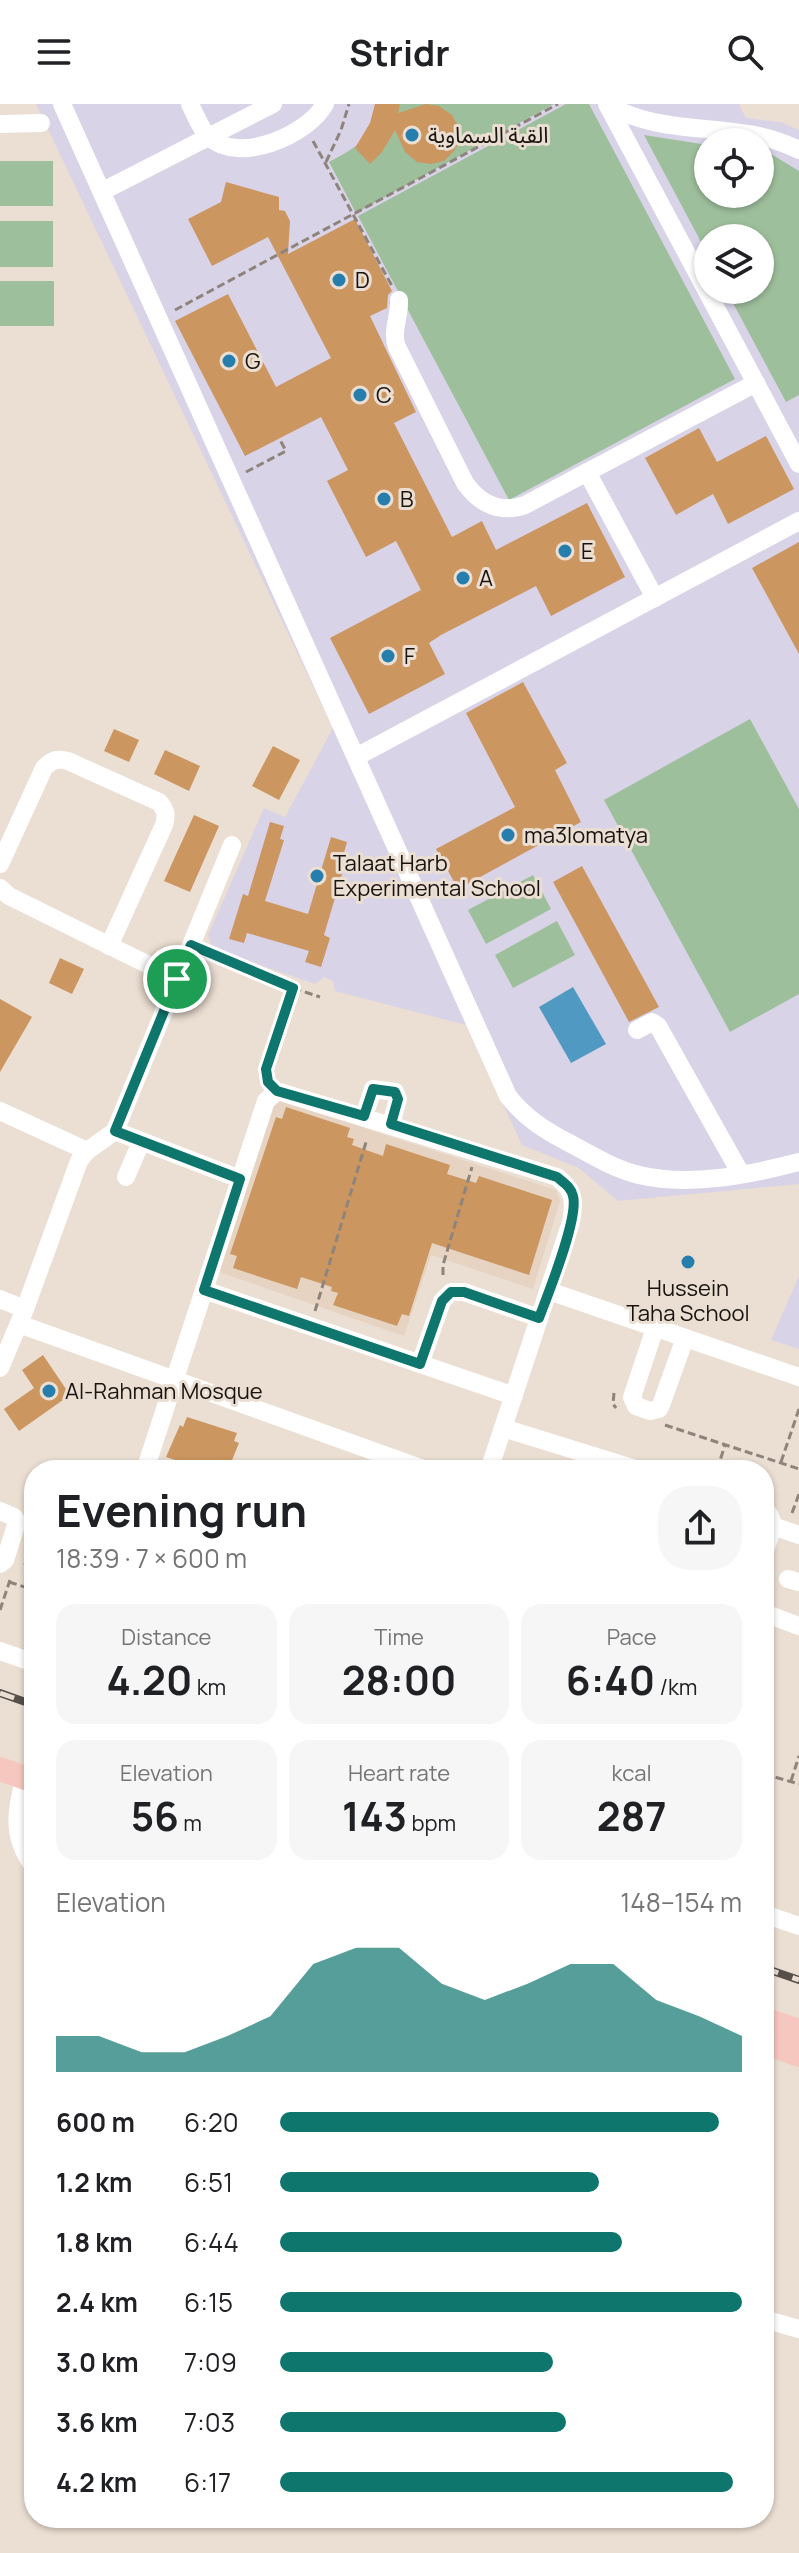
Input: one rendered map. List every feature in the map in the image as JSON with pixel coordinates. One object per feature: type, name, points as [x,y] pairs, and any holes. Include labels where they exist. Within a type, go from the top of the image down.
[{"type":"main road","points":[[0,1756],[24,1771]]},
{"type":"main road","points":[[0,1769],[24,1774]]},
{"type":"main road","points":[[774,2022],[799,2031]]},
{"type":"main road","points":[[774,2046],[799,2055]]},
{"type":"street","points":[[62,104],[500,1080],[519,1109],[546,1131],[603,1162],[640,1175],[678,1179],[797,1165]]},
{"type":"street","points":[[190,104],[209,137],[224,145],[254,148],[304,126],[325,104]]},
{"type":"street","points":[[103,191],[273,104]]},
{"type":"street","points":[[607,105],[651,123],[750,132],[775,138],[799,150]]},
{"type":"street","points":[[607,105],[799,464]]},
{"type":"street","points":[[0,124],[41,123]]},
{"type":"street","points":[[399,300],[400,312],[394,332],[397,347],[472,493],[492,506],[514,508],[756,383]]},
{"type":"street","points":[[587,472],[655,598]]},
{"type":"street","points":[[356,757],[799,521]]},
{"type":"street","points":[[0,864],[44,768],[50,762],[59,759],[68,761],[159,802],[167,817],[109,946]]},
{"type":"street","points":[[0,1368],[79,1161],[87,1151],[115,1131],[232,845]]},
{"type":"street","points":[[0,888],[9,896],[177,979]]},
{"type":"street","points":[[637,1030],[652,1022],[658,1026],[741,1174]]},
{"type":"street","points":[[148,1460],[240,1179],[271,1096],[376,1120],[557,1177],[568,1185],[574,1207],[492,1460]]},
{"type":"street","points":[[0,1111],[87,1151]]},
{"type":"street","points":[[115,1131],[240,1179]]},
{"type":"street","points":[[126,1177],[141,1142]]},
{"type":"street","points":[[204,1290],[514,1396]]},
{"type":"street","points":[[549,1291],[799,1377]]},
{"type":"street","points":[[420,1364],[442,1301],[451,1292],[464,1292],[539,1318]]},
{"type":"street","points":[[0,1299],[22,1316],[175,1380],[398,1460]]},
{"type":"street","points":[[655,1328],[632,1397],[636,1406],[650,1411],[661,1405],[685,1338]]},
{"type":"street","points":[[503,1428],[585,1460]]},
{"type":"street","points":[[0,1511],[14,1517],[17,1522],[5,1560],[8,1562]]},
{"type":"street","points":[[774,1526],[799,1535]]},
{"type":"street","points":[[774,1617],[799,1626]]},
{"type":"street","points":[[0,1651],[24,1659]]},
{"type":"street","points":[[24,1790],[17,1804],[17,1831],[24,1853]]},
{"type":"street","points":[[774,1917],[799,1926]]},
{"type":"street","points":[[774,2322],[799,2329]]},
{"type":"path","points":[[326,162],[349,104]]},
{"type":"path","points":[[165,315],[558,104]]},
{"type":"path","points":[[304,126],[399,300]]},
{"type":"path","points":[[246,472],[286,451],[279,438]]},
{"type":"path","points":[[191,945],[320,997]]},
{"type":"path","points":[[271,1096],[266,1069],[293,988]]},
{"type":"path","points":[[310,1326],[376,1120]]},
{"type":"path","points":[[451,1292],[442,1277],[443,1265],[476,1152]]},
{"type":"path","points":[[617,1410],[613,1404],[618,1382]]},
{"type":"path","points":[[781,1463],[799,1409]]},
{"type":"path","points":[[656,1422],[772,1460]]},
{"type":"path","points":[[720,1460],[725,1445]]},
{"type":"path","points":[[774,1461],[799,1469]]},
{"type":"path","points":[[9,1582],[24,1587]]},
{"type":"path","points":[[791,1781],[799,1756]]},
{"type":"path","points":[[774,1777],[799,1784]]},
{"type":"shaded area","points":[[36,104],[739,104],[746,118],[780,122],[799,130],[799,1184],[618,1201],[579,1168],[522,1145],[466,1025],[335,991],[333,981],[324,977],[315,984],[213,949],[208,935],[264,808],[285,817],[333,728]]},
{"type":"shaded area","points":[[271,1098],[556,1190],[560,1201],[533,1289],[431,1255],[404,1336],[222,1273],[219,1268]]},
{"type":"shaded area","points":[[799,1276],[799,1349],[771,1340]]},
{"type":"green space","points":[[377,104],[554,104],[356,213],[329,162],[362,140]]},
{"type":"green space","points":[[566,104],[589,104],[735,379],[509,500],[358,216]]},
{"type":"green space","points":[[644,135],[694,143],[694,208],[774,208],[774,156],[799,171],[799,395],[786,402],[734,304],[774,304],[774,224],[694,224],[694,229]]},
{"type":"green space","points":[[0,161],[53,161],[53,206],[0,206]]},
{"type":"green space","points":[[0,221],[53,221],[53,267],[0,267]]},
{"type":"green space","points":[[0,281],[54,281],[54,326],[0,326]]},
{"type":"green space","points":[[750,719],[799,809],[799,994],[730,1032],[604,800]]},
{"type":"green space","points":[[533,875],[551,909],[486,944],[468,910]]},
{"type":"green space","points":[[557,921],[575,955],[513,988],[495,955]]},
{"type":"water","points":[[573,987],[606,1044],[571,1063],[539,1007]]},
{"type":"building","name":"القبة السماوية","points":[[375,104],[400,104],[398,113],[426,104],[439,106],[452,115],[459,128],[458,144],[444,161],[431,164],[417,162],[405,152],[395,130],[382,152],[370,164],[355,148],[370,123]]},
{"type":"building","points":[[226,182],[279,197],[279,210],[285,211],[290,221],[288,254],[355,219],[392,291],[388,295],[387,308],[370,316],[416,412],[394,423],[452,537],[482,521],[496,550],[587,503],[625,577],[551,616],[536,586],[441,635],[429,643],[445,674],[369,714],[330,638],[421,590],[396,541],[366,557],[327,481],[348,470],[321,417],[245,456],[175,321],[228,294],[276,387],[331,358],[268,237],[212,266],[188,219],[221,202]]},
{"type":"building","points":[[699,428],[717,462],[766,436],[794,489],[728,524],[713,494],[676,515],[645,458]]},
{"type":"building","points":[[799,542],[799,654],[752,568]]},
{"type":"building","points":[[523,682],[567,763],[555,770],[581,822],[458,889],[436,849],[515,807],[466,713]]},
{"type":"building","points":[[114,729],[139,740],[129,762],[104,751]]},
{"type":"building","points":[[273,746],[300,760],[279,800],[252,786]]},
{"type":"building","points":[[165,750],[200,766],[189,791],[154,774]]},
{"type":"building","points":[[194,815],[219,826],[190,892],[164,881]]},
{"type":"building","points":[[270,822],[284,826],[280,839],[284,840],[265,901],[308,914],[331,837],[347,842],[341,863],[345,864],[324,935],[330,938],[321,967],[305,962],[309,951],[247,933],[244,943],[229,939],[243,894],[248,896]]},
{"type":"building","points":[[582,866],[659,1007],[629,1022],[553,882]]},
{"type":"building","points":[[60,958],[84,969],[72,994],[49,983]]},
{"type":"building","points":[[0,999],[32,1017],[0,1072]]},
{"type":"building","points":[[286,1107],[350,1128],[347,1137],[354,1139],[352,1145],[383,1156],[386,1144],[450,1165],[447,1174],[476,1183],[479,1176],[552,1200],[529,1275],[432,1243],[409,1316],[402,1314],[397,1326],[333,1305],[338,1293],[331,1291],[332,1287],[301,1277],[297,1289],[233,1268],[237,1256],[230,1254],[276,1117],[282,1119]]},
{"type":"building","name":"Al-Rahman Mosque","points":[[43,1355],[70,1395],[19,1431],[4,1409],[34,1388],[22,1370]]},
{"type":"building","points":[[187,1417],[237,1433],[234,1441],[239,1443],[232,1460],[175,1460],[166,1457],[180,1425],[183,1427]]},
{"type":"railway","points":[[0,1693],[24,1701]]},
{"type":"railway","points":[[774,1971],[799,1980]]},
{"type":"place","name":"القبة السماوية","points":[[412,135]]},
{"type":"place","name":"D","points":[[339,280]]},
{"type":"place","name":"G","points":[[229,361]]},
{"type":"place","name":"C","points":[[360,395]]},
{"type":"place","name":"B","points":[[384,499]]},
{"type":"place","name":"E","points":[[565,551]]},
{"type":"place","name":"A","points":[[463,578]]},
{"type":"place","name":"F","points":[[388,656]]},
{"type":"place","name":"ma3lomatya","points":[[508,835]]},
{"type":"place","name":"Talaat Harb Experimental School","points":[[317,876]]},
{"type":"place","name":"Hussein Taha School","points":[[688,1262]]},
{"type":"place","name":"Al-Rahman Mosque","points":[[49,1391]]},
{"type":"route","points":[[191,945],[293,988],[266,1069],[268,1082],[277,1091],[364,1116],[373,1089],[378,1087],[395,1092],[398,1099],[391,1124],[557,1177],[568,1185],[574,1207],[571,1222],[539,1318],[464,1292],[451,1292],[442,1301],[420,1364],[204,1290],[240,1179],[115,1131],[177,979],[191,945]]}]
